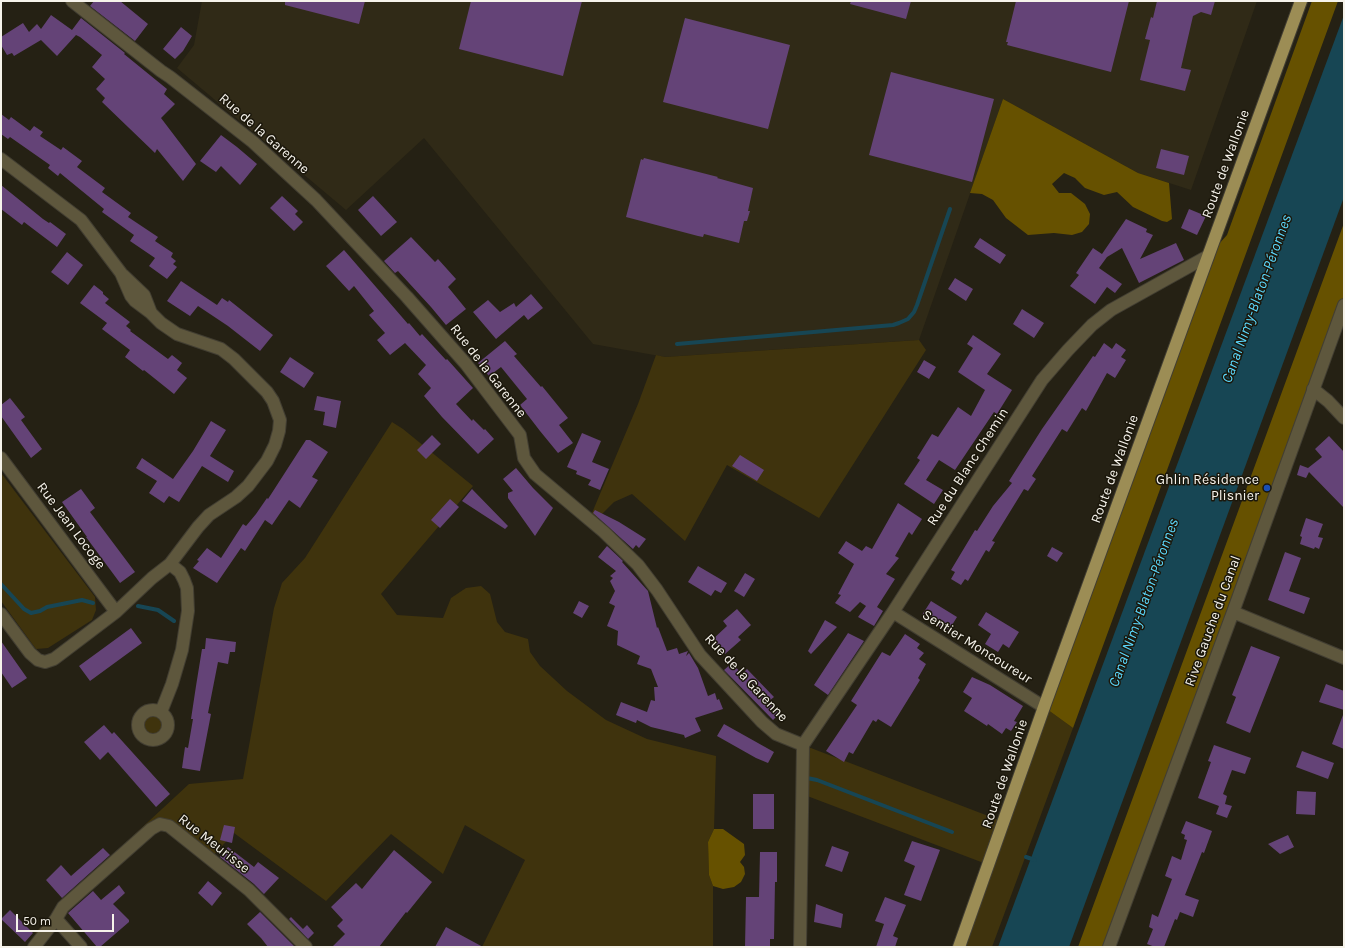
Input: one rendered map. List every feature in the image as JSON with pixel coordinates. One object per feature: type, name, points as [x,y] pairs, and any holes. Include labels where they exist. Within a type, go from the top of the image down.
[{"type":"main road","name":"Route de Wallonie","points":[[959,947],[1044,707],[1300,1]]},
{"type":"street","name":"Rue de la Garenne","points":[[72,1],[253,142],[316,200],[407,297],[466,364],[520,435],[524,458],[534,474],[604,532],[638,566],[657,590],[700,655],[762,722],[776,734],[803,745]]},
{"type":"street","points":[[1,159],[81,220],[121,273],[144,295],[151,313],[161,323],[177,334],[222,349],[234,359],[267,392],[273,400],[280,420],[275,446],[258,475],[236,497],[209,515],[170,564],[152,578],[116,612],[54,659],[45,662],[38,660],[30,653],[1,614]]},
{"type":"street","name":"Rue du Blanc Chemin","points":[[803,745],[893,612],[1042,380],[1092,325],[1111,310],[1208,256]]},
{"type":"street","name":"Rive Gauche du Canal","points":[[1109,947],[1233,612],[1344,305]]},
{"type":"street","points":[[1313,389],[1328,401],[1344,418]]},
{"type":"street","name":"Rue Jean Locoge","points":[[1,458],[116,612]]},
{"type":"street","points":[[160,712],[172,684],[182,650],[188,611],[187,588],[184,580],[180,572],[170,564]]},
{"type":"street","name":"Sentier Moncoureur","points":[[893,612],[1044,707]]},
{"type":"street","points":[[1233,612],[1344,658]]},
{"type":"street","points":[[800,947],[803,745]]},
{"type":"street","name":"Rue Meurisse","points":[[34,947],[56,919],[63,907],[151,829],[160,824],[168,826],[249,890],[306,947]]},
{"type":"street","points":[[56,919],[81,947]]},
{"type":"shaded area","points":[[202,1],[1257,1],[1191,190],[1138,173],[1003,99],[919,340],[665,357],[593,344],[424,138],[346,210],[177,68],[194,45]]},
{"type":"shaded area","points":[[1312,1],[1338,1],[1073,728],[1044,707],[1208,256],[1227,235]]},
{"type":"shaded area","points":[[1003,99],[1138,173],[1169,183],[1172,219],[1167,222],[1162,221],[1133,207],[1117,192],[1104,195],[1085,188],[1075,178],[1064,173],[1052,184],[1059,193],[1071,193],[1085,204],[1090,214],[1089,224],[1082,232],[1072,235],[1054,233],[1028,235],[1006,218],[993,200],[982,194],[970,193]]},
{"type":"shaded area","points":[[1344,223],[1344,305],[1109,947],[1078,947]]},
{"type":"shaded area","points":[[919,340],[926,350],[819,518],[727,465],[685,541],[632,494],[614,502],[593,523],[589,520],[638,404],[656,355],[665,357]]},
{"type":"shaded area","points":[[392,422],[403,429],[473,486],[381,594],[397,615],[443,618],[451,598],[466,588],[481,586],[490,594],[497,622],[505,632],[528,639],[530,652],[540,666],[567,691],[606,720],[647,739],[716,756],[714,829],[708,842],[709,875],[713,886],[713,947],[482,947],[525,860],[465,825],[443,874],[391,834],[326,901],[234,833],[211,858],[160,824],[63,907],[41,938],[35,933],[85,882],[113,859],[122,846],[189,784],[243,779],[274,608],[282,583],[305,558]]},
{"type":"shaded area","points":[[1,473],[95,597],[96,610],[92,620],[48,648],[36,649],[1,601]]},
{"type":"shaded area","points":[[1044,707],[1073,728],[992,947],[959,947],[989,865],[802,794],[803,745],[1004,822]]},
{"type":"shaded area","points":[[153,714],[161,717],[164,725],[161,733],[153,736],[145,733],[142,725],[145,717]]},
{"type":"shaded area","points":[[714,829],[723,829],[744,844],[745,855],[740,862],[744,867],[745,874],[741,882],[734,887],[723,889],[713,886],[709,875],[708,842]]},
{"type":"water","name":"Canal Nimy-Blaton-Péronnes","points":[[1344,15],[1344,197],[1069,947],[998,947]]},
{"type":"building","points":[[94,1],[120,1],[148,24],[135,41],[90,6]]},
{"type":"building","points":[[285,1],[365,1],[359,24],[285,5]]},
{"type":"building","points":[[471,1],[582,1],[563,76],[459,49]]},
{"type":"building","points":[[851,1],[911,1],[906,19],[850,4]]},
{"type":"building","points":[[1016,1],[1129,1],[1111,72],[1007,45],[1008,42],[1006,42]]},
{"type":"building","points":[[1157,1],[1215,1],[1211,15],[1201,12],[1193,16],[1181,68],[1191,70],[1185,91],[1140,80],[1150,40],[1145,39],[1151,17],[1153,18]]},
{"type":"building","points":[[51,15],[72,30],[81,18],[167,89],[164,94],[175,104],[161,118],[196,164],[183,181],[157,149],[155,153],[102,102],[105,98],[96,89],[105,79],[92,67],[102,55],[80,37],[76,35],[57,56],[41,40],[14,56],[12,53],[7,55],[1,45],[1,37],[23,23],[29,32],[37,24],[41,29]]},
{"type":"building","points":[[685,18],[790,45],[768,129],[663,102]]},
{"type":"building","points":[[181,27],[192,36],[183,51],[175,59],[163,49]]},
{"type":"building","points":[[891,72],[994,99],[972,182],[869,155]]},
{"type":"building","points":[[1,114],[9,120],[11,117],[30,131],[34,126],[43,132],[40,136],[61,150],[63,147],[82,161],[77,167],[105,188],[102,192],[131,213],[128,217],[158,237],[155,241],[173,253],[171,257],[176,261],[173,264],[177,267],[167,279],[149,266],[155,258],[130,241],[134,235],[102,212],[104,209],[60,173],[58,176],[48,168],[50,165],[10,137],[8,139],[1,134]]},
{"type":"building","points":[[221,135],[257,164],[240,185],[221,166],[216,172],[200,161]]},
{"type":"building","points":[[1161,149],[1189,156],[1184,175],[1156,168]]},
{"type":"building","points":[[644,158],[718,177],[717,178],[753,188],[748,211],[750,211],[747,221],[744,221],[739,243],[704,234],[703,237],[698,236],[626,217],[641,159],[643,160]]},
{"type":"building","points":[[1,185],[43,219],[49,223],[50,222],[66,234],[57,247],[24,222],[22,225],[1,209]]},
{"type":"building","points":[[282,196],[298,211],[295,214],[303,222],[294,231],[270,208]]},
{"type":"building","points":[[373,196],[397,222],[381,236],[358,210]]},
{"type":"building","points":[[1189,209],[1206,216],[1197,235],[1181,228]]},
{"type":"building","points":[[1126,219],[1147,229],[1146,232],[1153,235],[1140,259],[1176,243],[1184,260],[1139,283],[1122,248],[1107,257],[1099,268],[1122,284],[1115,293],[1107,287],[1095,304],[1070,286],[1079,275],[1076,273],[1093,248],[1102,254]]},
{"type":"building","points":[[411,237],[435,262],[438,259],[456,279],[448,287],[466,309],[446,325],[398,271],[395,273],[384,261]]},
{"type":"building","points":[[980,238],[1006,255],[1000,264],[974,247]]},
{"type":"building","points":[[344,250],[408,324],[409,323],[420,336],[422,334],[473,388],[456,404],[472,421],[473,419],[494,439],[478,454],[424,396],[431,388],[418,374],[426,365],[405,343],[390,355],[377,340],[385,333],[369,315],[374,311],[354,286],[349,291],[326,266]]},
{"type":"building","points":[[67,252],[83,265],[68,285],[51,272]]},
{"type":"building","points":[[955,278],[973,289],[966,301],[948,289]]},
{"type":"building","points":[[181,281],[217,305],[222,298],[228,302],[229,300],[273,335],[260,351],[228,326],[198,306],[190,316],[167,301]]},
{"type":"building","points":[[94,285],[109,299],[105,303],[130,322],[126,326],[131,330],[130,331],[168,359],[172,355],[182,363],[177,370],[187,378],[174,394],[125,357],[130,350],[102,329],[107,323],[80,303]]},
{"type":"building","points":[[531,294],[543,308],[528,320],[524,315],[496,339],[473,312],[488,300],[500,312],[514,303],[516,307]]},
{"type":"building","points":[[1022,309],[1044,323],[1034,338],[1013,324]]},
{"type":"building","points":[[973,335],[1001,354],[987,374],[1012,390],[997,414],[994,412],[955,470],[939,460],[926,480],[943,490],[934,504],[904,484],[920,460],[917,458],[932,434],[938,437],[958,407],[971,416],[985,390],[958,372],[973,348],[967,344]]},
{"type":"building","points":[[505,341],[517,354],[514,356],[541,387],[542,386],[568,418],[559,425],[573,443],[558,453],[520,405],[527,399],[501,367],[489,376],[478,363]]},
{"type":"building","points":[[1104,343],[1112,349],[1116,343],[1126,350],[1121,357],[1126,360],[1115,378],[1107,373],[1086,411],[1082,408],[1067,432],[1062,429],[1032,476],[1036,479],[1028,491],[1024,489],[992,541],[995,542],[989,552],[986,550],[968,581],[965,579],[961,585],[951,579],[955,572],[951,570],[975,530],[977,531],[993,506],[1012,483],[1009,481],[1042,429],[1093,356],[1095,357]]},
{"type":"building","points":[[290,357],[314,373],[304,388],[280,372]]},
{"type":"building","points":[[924,360],[936,367],[929,379],[917,372]]},
{"type":"building","points":[[317,396],[341,401],[336,428],[323,425],[325,412],[314,410]]},
{"type":"building","points":[[10,398],[25,417],[21,420],[42,449],[31,458],[1,416],[1,405]]},
{"type":"building","points":[[211,421],[226,430],[210,456],[234,471],[228,482],[202,466],[179,502],[169,496],[164,503],[149,493],[157,481],[136,468],[142,458],[173,479],[193,451]]},
{"type":"building","points":[[582,433],[601,441],[592,462],[609,469],[600,490],[588,485],[591,480],[576,474],[577,471],[567,467]]},
{"type":"building","points":[[432,435],[441,444],[426,459],[417,450]]},
{"type":"building","points":[[1329,436],[1344,452],[1344,508],[1309,472],[1306,478],[1297,475],[1300,465],[1308,468],[1322,457],[1315,449]]},
{"type":"building","points":[[306,440],[310,440],[328,452],[312,477],[318,480],[300,508],[289,500],[272,525],[265,520],[245,551],[241,548],[217,583],[193,568],[199,561],[197,560],[207,548],[221,558],[243,524],[246,526],[267,498],[268,499]]},
{"type":"building","points":[[740,455],[764,470],[757,481],[732,466]]},
{"type":"building","points":[[516,468],[553,508],[535,536],[508,498],[508,493],[513,491],[503,479]]},
{"type":"building","points":[[81,489],[95,508],[90,512],[135,572],[120,583],[62,502]]},
{"type":"building","points":[[472,489],[508,526],[505,529],[462,501]]},
{"type":"building","points":[[450,499],[459,507],[440,528],[431,520]]},
{"type":"building","points":[[898,503],[922,519],[912,535],[909,532],[895,556],[899,558],[886,574],[895,579],[877,607],[883,611],[874,626],[858,617],[866,606],[860,602],[850,612],[835,603],[841,595],[838,594],[854,564],[838,553],[846,541],[862,551],[866,546],[872,549]]},
{"type":"building","points":[[595,510],[619,522],[646,539],[639,548],[636,545],[633,549],[593,513]]},
{"type":"building","points":[[1306,518],[1323,524],[1318,537],[1323,538],[1319,549],[1315,547],[1314,549],[1300,544],[1302,537],[1300,536]]},
{"type":"building","points":[[607,546],[623,561],[622,562],[648,591],[657,628],[658,627],[667,651],[677,648],[679,654],[688,651],[686,656],[689,653],[698,668],[708,696],[715,693],[717,700],[719,699],[723,709],[695,718],[701,731],[685,738],[684,735],[651,727],[637,720],[636,723],[616,715],[621,702],[647,712],[651,700],[655,701],[654,687],[658,687],[651,669],[637,664],[640,656],[617,645],[618,631],[607,626],[615,606],[609,603],[615,591],[610,581],[613,578],[610,576],[616,571],[598,557]]},
{"type":"building","points":[[1052,547],[1063,553],[1057,562],[1047,556]]},
{"type":"building","points":[[1285,552],[1301,558],[1289,591],[1310,598],[1304,614],[1268,600]]},
{"type":"building","points":[[698,566],[727,583],[721,593],[715,590],[711,596],[688,582]]},
{"type":"building","points":[[745,573],[755,579],[744,597],[734,591]]},
{"type":"building","points":[[579,601],[589,606],[582,618],[573,613]]},
{"type":"building","points":[[931,601],[957,617],[949,630],[941,625],[940,627],[922,615]]},
{"type":"building","points":[[737,609],[751,625],[738,637],[741,640],[725,654],[712,640],[727,626],[723,621]]},
{"type":"building","points":[[986,612],[1019,632],[1009,648],[1003,644],[998,652],[985,644],[991,634],[978,625]]},
{"type":"building","points":[[825,620],[837,627],[811,654],[808,651]]},
{"type":"building","points":[[131,628],[142,643],[90,681],[79,666]]},
{"type":"building","points":[[848,633],[864,641],[828,695],[814,685]]},
{"type":"building","points":[[905,634],[920,644],[917,648],[924,653],[919,659],[926,664],[918,678],[920,680],[891,727],[878,719],[876,722],[873,720],[853,754],[849,752],[844,762],[826,751],[857,705],[851,701],[882,652],[890,656]]},
{"type":"building","points":[[206,638],[236,642],[235,652],[230,652],[228,664],[218,662],[208,713],[211,714],[200,771],[182,768],[185,747],[188,748],[202,649],[205,649]]},
{"type":"building","points":[[1,641],[27,678],[12,688],[1,672]]},
{"type":"building","points":[[1251,646],[1280,657],[1250,733],[1226,723],[1236,697],[1232,695]]},
{"type":"building","points":[[732,663],[742,674],[747,669],[774,697],[769,701],[780,713],[773,720],[724,670]]},
{"type":"building","points":[[972,677],[990,685],[1023,706],[1014,721],[1017,722],[1011,731],[1006,728],[1002,734],[988,724],[987,726],[964,711],[972,698],[963,692]]},
{"type":"building","points":[[1326,684],[1344,691],[1344,710],[1319,702]]},
{"type":"building","points":[[1344,715],[1344,749],[1332,744]]},
{"type":"building","points":[[724,724],[774,752],[768,763],[717,736]]},
{"type":"building","points":[[104,725],[112,734],[114,732],[170,794],[156,807],[108,752],[100,760],[84,742]]},
{"type":"building","points":[[1214,745],[1251,758],[1245,774],[1232,770],[1223,794],[1227,796],[1225,804],[1232,806],[1227,818],[1216,814],[1219,806],[1198,798],[1211,762],[1208,761]]},
{"type":"building","points":[[1302,751],[1334,763],[1328,779],[1296,767]]},
{"type":"building","points":[[1297,791],[1316,792],[1315,815],[1296,814]]},
{"type":"building","points":[[753,794],[774,794],[774,829],[753,829]]},
{"type":"building","points":[[1186,821],[1212,831],[1185,895],[1199,900],[1193,917],[1180,912],[1177,920],[1175,919],[1164,947],[1155,947],[1147,944],[1153,929],[1149,927],[1152,914],[1158,917],[1172,879],[1165,876],[1172,856],[1181,860],[1187,840],[1184,839],[1185,835],[1181,833]]},
{"type":"building","points":[[224,825],[235,827],[232,843],[220,840]]},
{"type":"building","points":[[1288,835],[1294,847],[1280,854],[1268,844]]},
{"type":"building","points":[[912,841],[940,850],[921,901],[904,895],[915,866],[904,861]]},
{"type":"building","points":[[832,846],[849,852],[842,872],[825,866]]},
{"type":"building","points":[[228,847],[254,867],[258,862],[279,878],[264,894],[254,884],[220,857]]},
{"type":"building","points":[[103,848],[110,855],[62,898],[46,880],[61,865],[71,876]]},
{"type":"building","points":[[394,850],[432,882],[379,947],[332,947],[345,934],[337,926],[343,920],[331,907],[356,883],[362,889]]},
{"type":"building","points":[[760,852],[777,852],[774,939],[770,939],[770,947],[745,947],[746,897],[759,897]]},
{"type":"building","points":[[208,881],[222,893],[212,906],[198,893]]},
{"type":"building","points":[[119,885],[125,893],[113,904],[129,920],[129,922],[100,947],[97,947],[68,913],[93,891],[101,900]]},
{"type":"building","points":[[885,897],[906,905],[893,936],[898,938],[895,947],[876,947],[884,924],[875,921]]},
{"type":"building","points":[[816,904],[843,914],[841,928],[814,922]]},
{"type":"building","points":[[10,910],[33,933],[25,942],[1,919]]},
{"type":"building","points":[[260,912],[295,947],[268,947],[247,924]]},
{"type":"building","points":[[291,917],[303,929],[307,925],[314,933],[308,939],[289,919]]},
{"type":"building","points":[[446,927],[483,947],[435,947]]},
{"type":"waterway","points":[[677,344],[893,325],[908,319],[914,312],[917,305],[950,209]]},
{"type":"waterway","points":[[1,584],[24,609],[31,613],[40,611],[47,607],[82,600],[93,603]]},
{"type":"waterway","points":[[138,606],[158,610],[174,621]]},
{"type":"waterway","points":[[807,778],[817,780],[952,832]]},
{"type":"waterway","points":[[1026,857],[1035,860]]},
{"type":"place","name":"Ghlin Résidence Plisnier","points":[[1267,488]]}]
